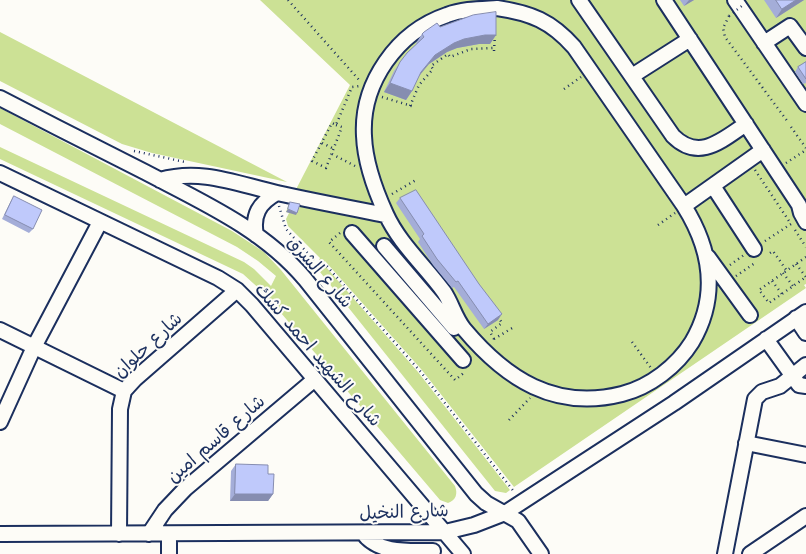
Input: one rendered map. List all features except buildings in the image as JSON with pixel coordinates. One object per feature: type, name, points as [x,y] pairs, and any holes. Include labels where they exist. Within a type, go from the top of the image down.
[{"type":"street","points":[[464,10],[478,0]]},
{"type":"street","points":[[579,0],[673,136],[684,145],[697,148],[711,146],[746,124]]},
{"type":"street","points":[[664,0],[803,207],[801,213],[806,222]]},
{"type":"street","points":[[739,2],[764,43],[806,104]]},
{"type":"street","points":[[384,246],[456,325],[502,367],[538,390],[555,396],[590,400],[626,393],[658,377],[686,351],[704,317],[708,298],[709,278],[702,240],[684,206],[591,71],[564,36],[540,19],[526,13],[497,8],[464,10],[448,14],[433,20],[405,38],[384,64],[371,94],[367,107],[364,134],[368,161],[386,215],[398,234],[444,292],[456,325]]},
{"type":"street","points":[[764,43],[790,26],[806,48]]},
{"type":"street","points":[[632,76],[690,39]]},
{"type":"street","name":"شارع الشرق","points":[[0,98],[214,209],[256,235],[282,255],[305,279],[476,494],[486,503],[514,518],[542,554]]},
{"type":"street","points":[[684,206],[763,150]]},
{"type":"street","points":[[160,180],[197,174],[276,193],[386,215]]},
{"type":"street","name":"شارع الشهيد احمد كشك","points":[[2,178],[218,278],[237,290],[252,305],[464,554]]},
{"type":"street","points":[[713,186],[754,256]]},
{"type":"street","points":[[256,235],[255,218],[257,210],[262,203],[276,193]]},
{"type":"street","points":[[0,422],[34,347],[100,222]]},
{"type":"street","points":[[352,233],[463,360]]},
{"type":"street","points":[[372,257],[398,234]]},
{"type":"street","points":[[706,254],[750,315]]},
{"type":"street","name":"شارع حلوان","points":[[119,534],[120,409],[124,391],[135,379],[237,290]]},
{"type":"street","points":[[801,315],[806,333]]},
{"type":"street","name":"شارع النخيل","points":[[0,534],[445,532],[474,525],[505,513],[674,403],[801,315]]},
{"type":"street","points":[[443,337],[456,325]]},
{"type":"street","points":[[0,330],[124,391]]},
{"type":"street","points":[[766,339],[799,384],[806,386]]},
{"type":"street","points":[[725,554],[755,399],[762,392],[776,388],[806,366]]},
{"type":"street","name":"شارع قاسم امين","points":[[149,534],[165,510],[185,489],[315,379]]},
{"type":"street","points":[[746,444],[806,455]]},
{"type":"street","points":[[750,554],[806,516]]},
{"type":"street","points":[[363,533],[369,542],[382,550],[433,551]]},
{"type":"street","points":[[363,533],[363,554]]},
{"type":"street","points":[[169,534],[169,554]]},
{"type":"path","points":[[288,0],[364,85],[352,87],[336,125]]},
{"type":"path","points":[[739,2],[723,28],[725,37],[788,122]]},
{"type":"path","points":[[410,106],[419,86],[433,69],[431,66],[448,54],[450,57],[472,49],[494,50],[495,31]]},
{"type":"path","points":[[564,89],[591,71]]},
{"type":"path","points":[[371,94],[415,107]]},
{"type":"path","points":[[332,124],[342,127],[326,168],[312,161],[322,143],[332,124]]},
{"type":"path","points":[[791,128],[806,148]]},
{"type":"path","points":[[322,143],[334,149]]},
{"type":"path","points":[[332,154],[355,166],[368,161]]},
{"type":"path","points":[[749,160],[806,247]]},
{"type":"path","points":[[408,185],[412,192]]},
{"type":"path","points":[[658,225],[684,206]]},
{"type":"path","points":[[769,239],[791,224]]},
{"type":"path","points":[[770,253],[773,251],[793,286]]},
{"type":"path","points":[[726,282],[754,256]]},
{"type":"path","points":[[796,264],[806,277],[768,303],[759,290],[785,272],[796,264],[806,257]]},
{"type":"path","points":[[731,264],[739,259]]},
{"type":"path","points":[[772,281],[782,294]]},
{"type":"path","points":[[494,339],[490,332],[502,323],[497,315]]},
{"type":"path","points":[[632,342],[658,377]]},
{"type":"path","points":[[509,420],[538,390]]},
{"type":"green space","points":[[260,0],[806,0],[806,284],[804,285],[806,288],[514,487],[421,369],[325,261],[323,263],[319,260],[320,258],[288,226],[286,219],[289,213],[286,212],[290,201],[350,85]]},
{"type":"green space","points":[[0,32],[287,182],[152,153],[122,144],[0,81]]},
{"type":"green space","points":[[0,108],[232,231],[264,252],[281,270],[455,486],[455,498],[448,503],[440,500],[264,293],[243,274],[0,159],[0,147],[244,262],[271,286],[276,276],[237,247],[0,124]]},
{"type":"green space","points":[[326,267],[418,372],[510,490],[506,493],[495,491],[320,272]]}]
